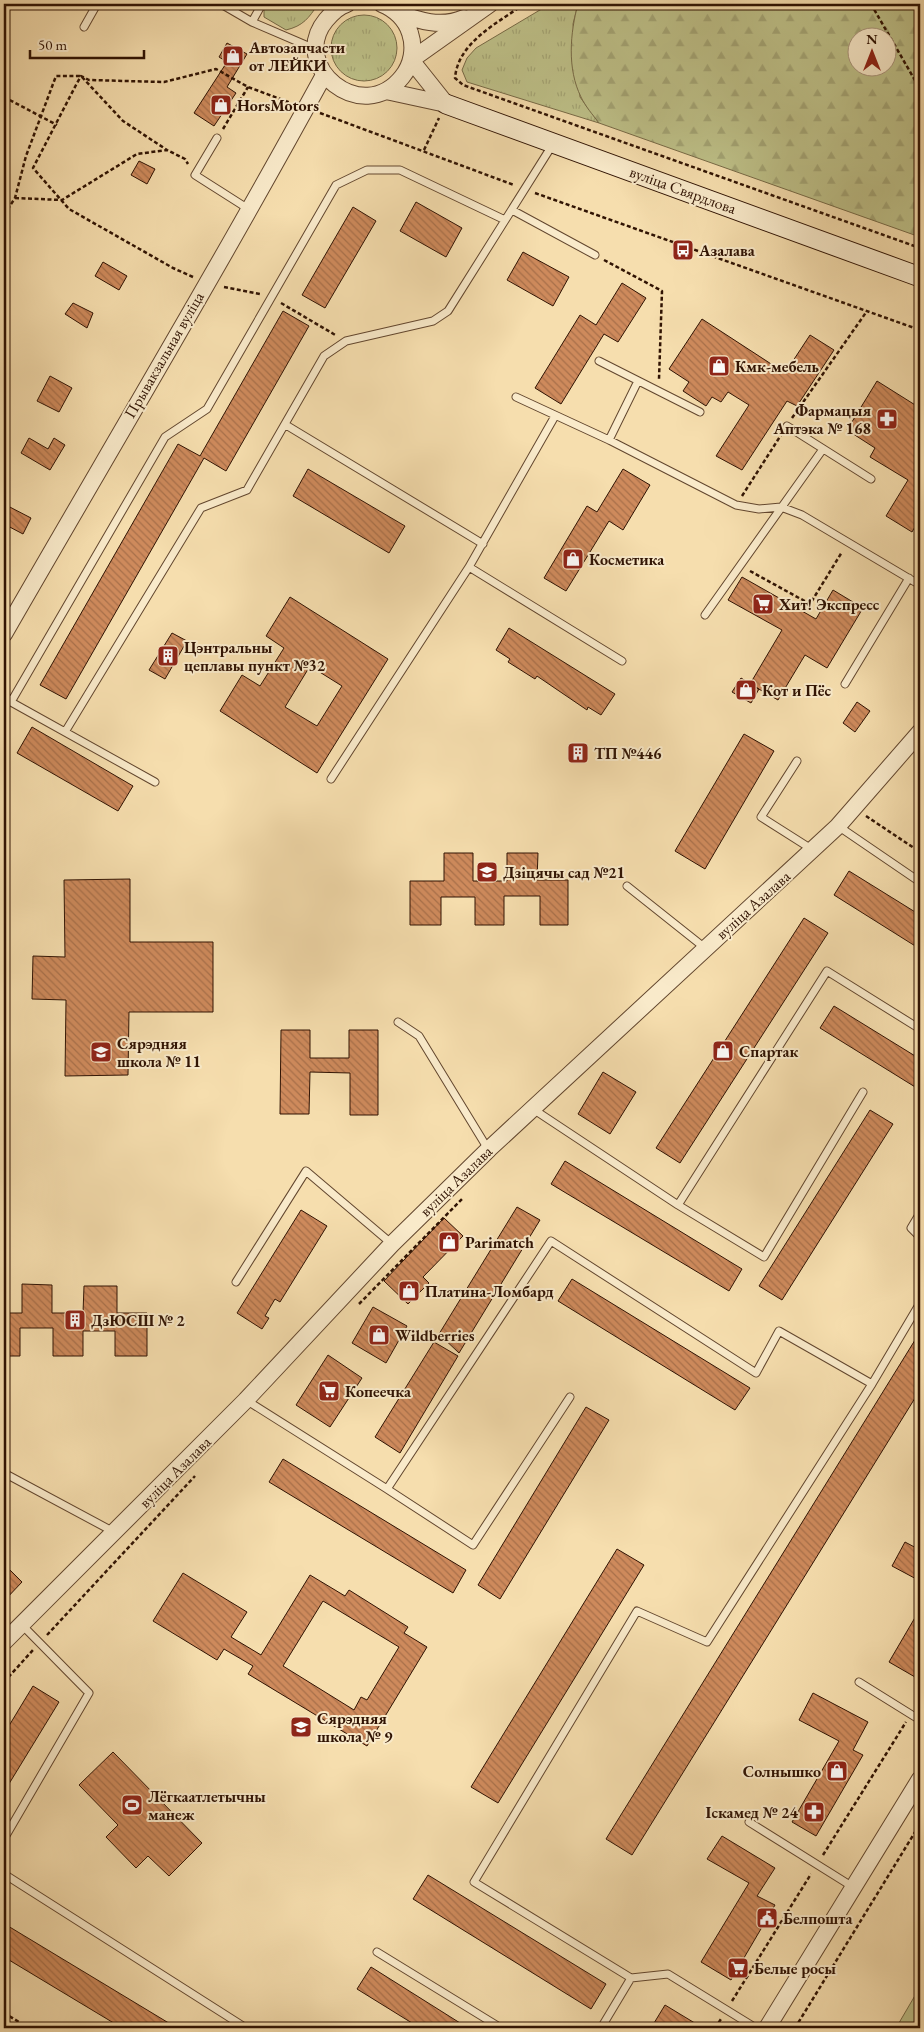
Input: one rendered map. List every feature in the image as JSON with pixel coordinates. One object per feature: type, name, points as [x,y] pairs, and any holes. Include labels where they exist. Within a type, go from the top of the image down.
[{"type":"main road","name":"вуліца Свярдлова","points":[[446,104],[920,277]]},
{"type":"street","points":[[347,4],[332,13],[323,23],[316,49],[318,63],[324,75],[340,89],[359,96],[372,96],[386,91],[397,84],[406,73],[411,60],[410,34],[404,21],[389,8]]},
{"type":"street","points":[[389,8],[417,20],[438,24],[458,20],[485,7]]},
{"type":"street","points":[[411,60],[485,7]]},
{"type":"street","points":[[411,60],[446,104]]},
{"type":"street","name":"Прывакзальная вуліца","points":[[4,634],[250,210],[324,75]]},
{"type":"street","name":"вуліца Свярдлова","points":[[386,91],[446,104]]},
{"type":"street","name":"вуліца Азалава","points":[[4,1642],[246,1400],[392,1244],[488,1149],[813,850],[844,830],[918,741]]},
{"type":"street","points":[[767,2028],[920,1779]]},
{"type":"lane","points":[[84,27],[97,4]]},
{"type":"lane","points":[[221,4],[252,22],[316,49]]},
{"type":"lane","points":[[252,22],[262,4]]},
{"type":"lane","points":[[217,138],[195,175],[250,210]]},
{"type":"lane","points":[[66,732],[201,508],[247,490],[324,356],[346,341],[433,320],[448,311],[553,143]]},
{"type":"lane","points":[[11,702],[165,437],[207,409],[336,185],[368,170],[400,170],[505,220]]},
{"type":"lane","points":[[512,210],[594,255]]},
{"type":"lane","points":[[599,361],[700,412]]},
{"type":"lane","points":[[610,440],[638,381]]},
{"type":"lane","points":[[516,397],[610,440],[736,505],[759,509],[781,507],[802,515],[920,585]]},
{"type":"lane","points":[[331,779],[469,567],[555,416]]},
{"type":"lane","points":[[286,425],[482,544]]},
{"type":"lane","points":[[787,426],[871,479]]},
{"type":"lane","points":[[705,615],[823,448]]},
{"type":"lane","points":[[469,567],[622,661]]},
{"type":"lane","points":[[845,684],[909,578]]},
{"type":"lane","points":[[4,694],[11,702],[155,782]]},
{"type":"lane","points":[[797,761],[761,817],[813,850]]},
{"type":"lane","points":[[844,830],[920,882]]},
{"type":"lane","points":[[627,886],[705,948]]},
{"type":"lane","points":[[678,1205],[827,971],[920,1029]]},
{"type":"lane","points":[[398,1022],[419,1036],[488,1149]]},
{"type":"lane","points":[[531,1108],[678,1205],[764,1257],[863,1092]]},
{"type":"lane","points":[[236,1282],[306,1171],[392,1244]]},
{"type":"lane","points":[[920,1213],[911,1228],[920,1237]]},
{"type":"lane","points":[[387,1489],[551,1241],[756,1374],[779,1331],[872,1384]]},
{"type":"lane","points":[[756,2028],[668,1974],[631,1978],[474,1882],[637,1611],[707,1642],[872,1384],[920,1303]]},
{"type":"lane","points":[[246,1400],[474,1545],[570,1397]]},
{"type":"lane","points":[[4,1473],[114,1532]]},
{"type":"lane","points":[[4,1839],[89,1693],[21,1624]]},
{"type":"lane","points":[[860,1682],[920,1720]]},
{"type":"lane","points":[[749,1822],[854,1887]]},
{"type":"lane","points":[[4,1874],[246,2028]]},
{"type":"lane","points":[[377,1952],[501,2028]]},
{"type":"lane","points":[[601,2028],[631,1978]]},
{"type":"path","points":[[524,4],[468,46],[456,66],[455,78],[463,85],[920,248]]},
{"type":"path","points":[[871,4],[920,89]]},
{"type":"path","points":[[4,215],[15,198],[26,156],[56,76],[81,76],[89,80],[164,82],[216,69],[248,87],[525,189],[920,330]]},
{"type":"path","points":[[81,76],[33,168],[69,209],[172,268],[206,283]]},
{"type":"path","points":[[81,76],[123,121],[185,159],[195,175]]},
{"type":"path","points":[[217,138],[248,87]]},
{"type":"path","points":[[4,96],[57,125]]},
{"type":"path","points":[[15,198],[62,200],[137,154],[168,150]]},
{"type":"path","points":[[594,255],[662,291],[659,391]]},
{"type":"path","points":[[736,505],[787,426],[867,311]]},
{"type":"path","points":[[740,565],[810,604],[848,542]]},
{"type":"path","points":[[844,830],[872,810]]},
{"type":"path","points":[[866,816],[920,852]]},
{"type":"path","points":[[356,1308],[467,1194]]},
{"type":"path","points":[[4,1682],[198,1472]]},
{"type":"path","points":[[821,1859],[907,1721]]},
{"type":"path","points":[[795,2028],[920,1824]]},
{"type":"path","points":[[729,2006],[815,1868]]},
{"type":"path","points":[[4,2013],[29,2028]]},
{"type":"path","points":[[715,2028],[724,2015]]},
{"type":"green space","points":[[267,4],[318,4],[305,21],[286,30],[264,17],[264,10]]},
{"type":"green space","points":[[416,4],[461,4],[456,7],[439,9],[427,8]]},
{"type":"green space","points":[[550,4],[578,4],[573,24],[580,97],[599,123],[467,82],[462,70],[467,58],[476,48]]},
{"type":"green space","points":[[578,4],[920,4],[920,237],[599,123],[583,100],[574,75],[571,51],[573,27]]},
{"type":"green space","points":[[358,15],[370,15],[382,20],[392,30],[397,42],[395,61],[382,76],[370,81],[358,81],[346,76],[336,66],[331,54],[331,42],[336,30],[346,20]]},
{"type":"green space","points":[[920,1987],[920,2028],[896,2028]]},
{"type":"building","points":[[227,43],[247,54],[227,87],[236,93],[214,126],[194,113],[227,62],[219,57]]},
{"type":"building","points":[[139,161],[155,169],[147,184],[131,175]]},
{"type":"building","points":[[416,202],[462,228],[446,257],[400,231]]},
{"type":"building","points":[[353,207],[376,221],[325,308],[302,295]]},
{"type":"building","points":[[523,252],[569,277],[553,306],[507,280]]},
{"type":"building","points":[[103,262],[127,276],[119,290],[95,276]]},
{"type":"building","points":[[622,283],[646,298],[618,342],[604,334],[561,404],[535,388],[580,315],[596,325]]},
{"type":"building","points":[[73,303],[93,313],[87,328],[65,314]]},
{"type":"building","points":[[283,311],[309,326],[226,471],[204,458],[66,699],[40,685],[178,444],[200,456]]},
{"type":"building","points":[[702,319],[785,373],[810,335],[834,350],[797,406],[787,401],[742,470],[716,456],[749,405],[728,392],[721,402],[712,397],[706,406],[683,391],[689,382],[669,369]]},
{"type":"building","points":[[50,376],[72,388],[59,412],[37,401]]},
{"type":"building","name":"Фармацыя Аптэка № 168","points":[[877,381],[920,408],[920,518],[912,532],[886,516],[908,480],[870,457],[875,448],[847,430]]},
{"type":"building","points":[[29,438],[48,449],[54,438],[65,445],[50,470],[21,453]]},
{"type":"building","points":[[308,469],[405,526],[389,553],[293,496]]},
{"type":"building","points":[[623,469],[650,485],[623,530],[609,521],[566,591],[544,578],[587,506],[597,512]]},
{"type":"building","points":[[4,504],[31,518],[23,534],[4,524]]},
{"type":"building","points":[[742,577],[816,619],[833,590],[863,608],[827,668],[805,655],[778,700],[750,684],[782,630],[728,600]]},
{"type":"building","points":[[290,597],[388,659],[317,773],[220,711],[242,675],[260,686],[284,648],[266,636]],"holes":[[[310,666],[342,686],[317,726],[285,707]]]},
{"type":"building","points":[[509,628],[615,694],[601,715],[588,707],[587,710],[537,676],[535,679],[508,662],[510,659],[496,650]]},
{"type":"building","name":"Цэнтральны цеплавы пункт №32","points":[[172,633],[187,641],[165,679],[149,670]]},
{"type":"building","name":"Кот и Пёс","points":[[741,678],[759,689],[751,703],[732,692]]},
{"type":"building","points":[[857,702],[870,711],[855,732],[843,723]]},
{"type":"building","points":[[32,727],[133,786],[118,811],[17,753]]},
{"type":"building","points":[[744,734],[774,751],[705,869],[675,851]]},
{"type":"building","points":[[444,853],[473,853],[473,881],[507,881],[507,853],[538,853],[537,880],[568,880],[568,925],[540,925],[540,896],[504,896],[504,925],[475,925],[475,897],[441,897],[441,925],[410,925],[410,881],[444,881]]},
{"type":"building","points":[[849,871],[920,915],[920,949],[834,895]]},
{"type":"building","points":[[130,879],[130,942],[213,942],[213,1012],[129,1012],[128,1075],[65,1076],[66,1000],[32,999],[33,956],[65,957],[64,880]]},
{"type":"building","points":[[804,918],[828,933],[680,1163],[656,1148]]},
{"type":"building","points":[[834,1006],[920,1059],[920,1090],[820,1028]]},
{"type":"building","points":[[281,1030],[310,1030],[310,1058],[349,1058],[349,1030],[378,1030],[378,1115],[350,1115],[350,1073],[310,1072],[309,1114],[280,1114]]},
{"type":"building","points":[[603,1072],[636,1092],[610,1134],[578,1114]]},
{"type":"building","points":[[870,1110],[893,1124],[782,1300],[759,1286]]},
{"type":"building","points":[[565,1161],[742,1269],[729,1291],[551,1184]]},
{"type":"building","points":[[517,1207],[540,1220],[459,1353],[439,1334]]},
{"type":"building","points":[[301,1210],[327,1226],[280,1302],[275,1299],[265,1316],[269,1318],[262,1329],[237,1313]]},
{"type":"building","points":[[444,1218],[463,1236],[423,1277],[429,1283],[408,1304],[384,1281]]},
{"type":"building","points":[[572,1279],[750,1388],[735,1410],[558,1301]]},
{"type":"building","name":"ДзЮСШ № 2","points":[[22,1284],[52,1285],[52,1313],[83,1313],[84,1286],[117,1286],[117,1313],[147,1313],[147,1356],[115,1356],[115,1331],[83,1331],[83,1356],[53,1356],[53,1328],[20,1328],[20,1356],[4,1356],[4,1313],[22,1313]]},
{"type":"building","name":"Wildberries","points":[[373,1307],[407,1326],[386,1363],[352,1343]]},
{"type":"building","points":[[920,1332],[920,1390],[632,1855],[606,1839]]},
{"type":"building","points":[[434,1342],[458,1356],[400,1453],[375,1437]]},
{"type":"building","name":"Копеечка","points":[[328,1355],[362,1378],[330,1427],[296,1405]]},
{"type":"building","points":[[586,1407],[609,1420],[500,1599],[478,1585]]},
{"type":"building","points":[[283,1459],[466,1570],[453,1593],[269,1482]]},
{"type":"building","points":[[905,1542],[920,1550],[920,1581],[892,1566]]},
{"type":"building","points":[[617,1549],[644,1565],[498,1803],[471,1787]]},
{"type":"building","points":[[4,1564],[22,1582],[4,1601]]},
{"type":"building","points":[[183,1573],[247,1612],[231,1637],[261,1655],[310,1575],[345,1596],[349,1590],[408,1627],[404,1633],[427,1647],[367,1746],[248,1674],[253,1666],[224,1649],[217,1660],[153,1621]],"holes":[[[323,1601],[399,1647],[367,1700],[361,1697],[354,1710],[283,1666]]]},
{"type":"building","points":[[920,1609],[920,1668],[915,1677],[889,1662]]},
{"type":"building","points":[[33,1686],[59,1702],[4,1792],[4,1734]]},
{"type":"building","points":[[813,1693],[868,1722],[853,1750],[863,1755],[816,1836],[792,1822],[839,1741],[799,1720]]},
{"type":"building","name":"Лёгкаатлетычны манеж","points":[[113,1752],[202,1843],[169,1876],[148,1856],[136,1868],[106,1837],[118,1825],[79,1785]]},
{"type":"building","points":[[722,1836],[775,1868],[757,1896],[775,1905],[731,1980],[701,1962],[749,1883],[707,1859]]},
{"type":"building","points":[[428,1875],[606,1984],[591,2009],[413,1899]]},
{"type":"building","points":[[8,1926],[177,2028],[122,2028],[4,1957],[4,1933]]},
{"type":"building","points":[[371,1967],[468,2028],[420,2028],[357,1989]]},
{"type":"building","points":[[665,2005],[703,2028],[651,2028]]},
{"type":"place","name":"Автозапчасти от ЛЕЙКИ","points":[[233,56]]},
{"type":"place","name":"HorsMotors","points":[[221,105]]},
{"type":"place","name":"Азалава","points":[[683,250]]},
{"type":"place","name":"Кмк-мебель","points":[[719,366]]},
{"type":"place","name":"Фармацыя Аптэка № 168","points":[[887,419]]},
{"type":"place","name":"Косметика","points":[[573,559]]},
{"type":"place","name":"Хит! Экспресс","points":[[763,604]]},
{"type":"place","name":"Цэнтральны цеплавы пункт №32","points":[[168,656]]},
{"type":"place","name":"Кот и Пёс","points":[[746,690]]},
{"type":"place","name":"ТП №446","points":[[578,753]]},
{"type":"place","name":"Дзіцячы сад №21","points":[[487,872]]},
{"type":"place","name":"Спартак","points":[[723,1051]]},
{"type":"place","name":"Сярэдняя школа № 11","points":[[101,1052]]},
{"type":"place","name":"Parimatch","points":[[449,1242]]},
{"type":"place","name":"Платина-Ломбард","points":[[409,1291]]},
{"type":"place","name":"ДзЮСШ № 2","points":[[75,1320]]},
{"type":"place","name":"Wildberries","points":[[379,1335]]},
{"type":"place","name":"Копеечка","points":[[329,1391]]},
{"type":"place","name":"Сярэдняя школа № 9","points":[[301,1727]]},
{"type":"place","name":"Солнышко","points":[[837,1771]]},
{"type":"place","name":"Лёгкаатлетычны манеж","points":[[132,1805]]},
{"type":"place","name":"Іскамед № 24","points":[[814,1812]]},
{"type":"place","name":"Белпошта","points":[[767,1918]]},
{"type":"place","name":"Белые росы","points":[[738,1968]]}]
